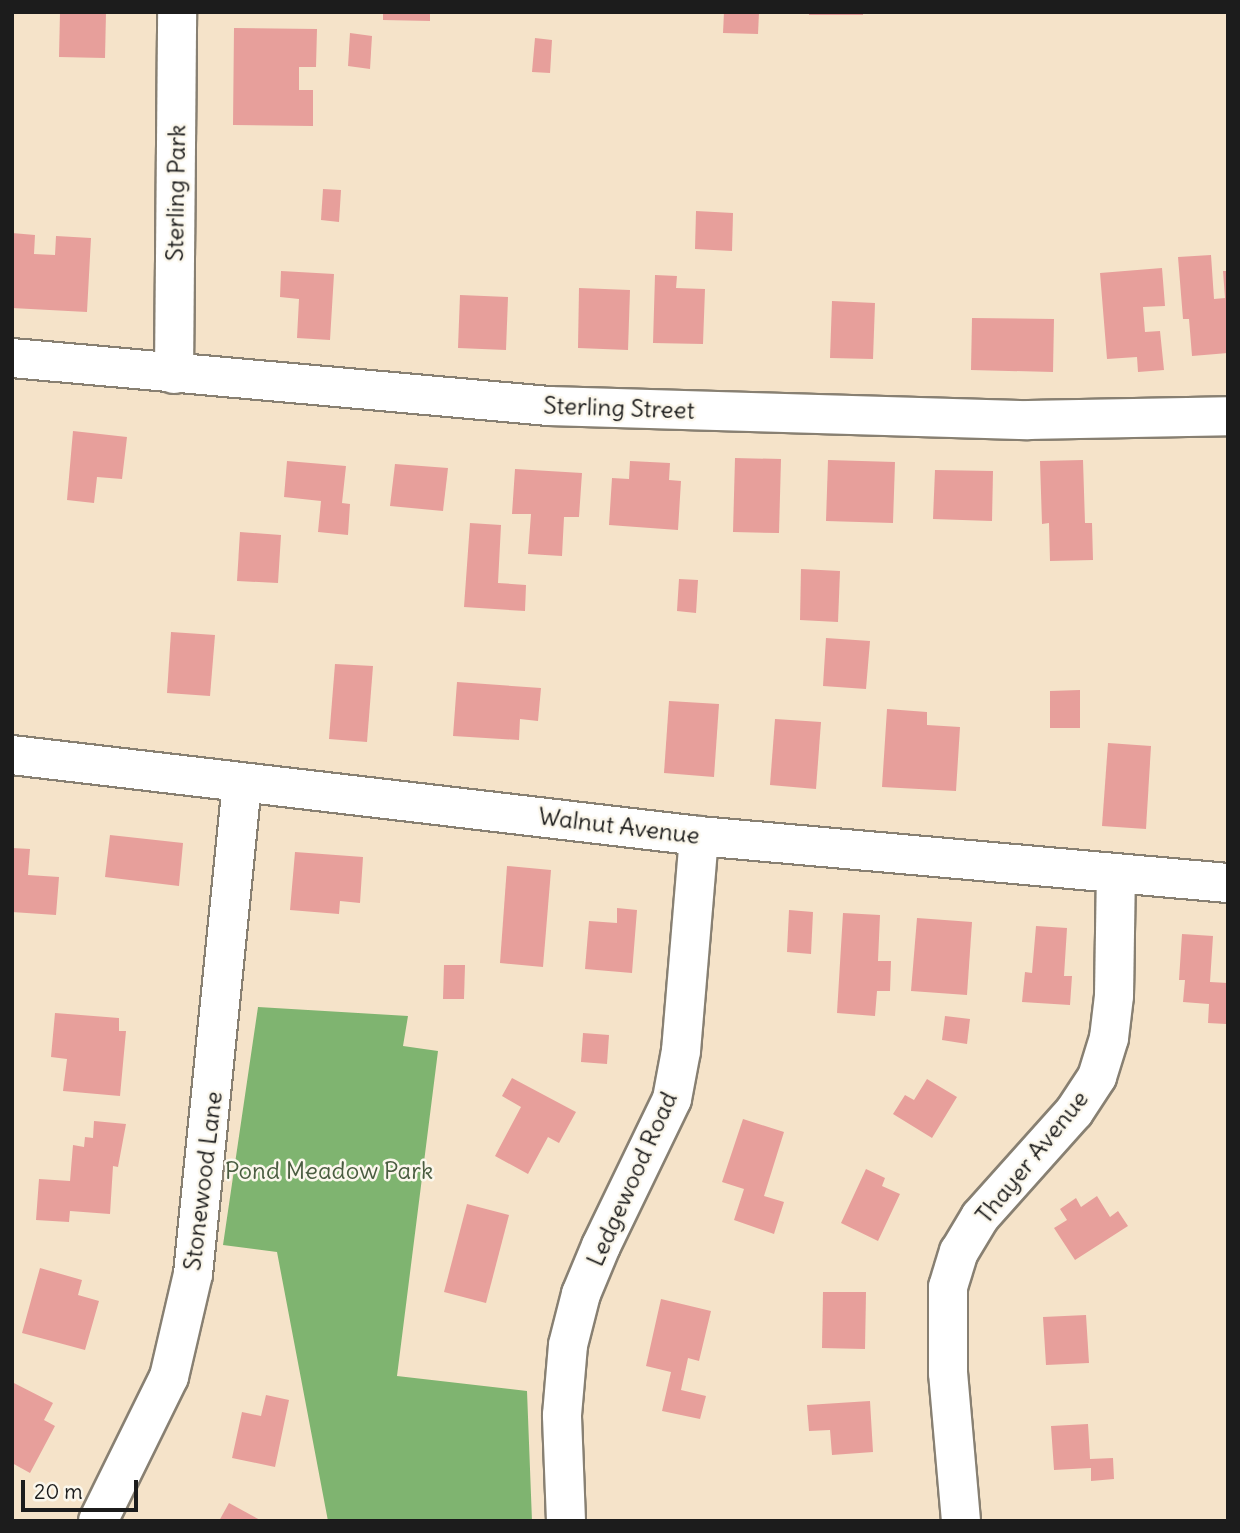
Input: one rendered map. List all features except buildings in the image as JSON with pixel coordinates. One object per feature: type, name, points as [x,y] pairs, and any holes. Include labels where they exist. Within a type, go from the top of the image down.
[{"type":"street","name":"Sterling Park","points":[[174,374],[177,12]]},
{"type":"street","name":"Sterling Street","points":[[12,358],[549,406],[1016,419],[1228,416]]},
{"type":"street","name":"Walnut Avenue","points":[[12,755],[699,836],[1228,883]]},
{"type":"street","name":"Stonewood Lane","points":[[98,1521],[169,1377],[193,1274],[242,782]]},
{"type":"street","name":"Ledgewood Road","points":[[566,1521],[562,1415],[568,1345],[591,1270],[672,1099],[681,1051],[699,836]]},
{"type":"street","name":"Thayer Avenue","points":[[961,1521],[948,1373],[948,1287],[959,1252],[980,1217],[1074,1112],[1097,1077],[1109,1038],[1114,996],[1116,875]]},
{"type":"green space","name":"Pond Meadow Park","points":[[258,1007],[408,1016],[403,1046],[438,1051],[397,1376],[527,1391],[532,1521],[328,1521],[277,1252],[223,1245]]}]
